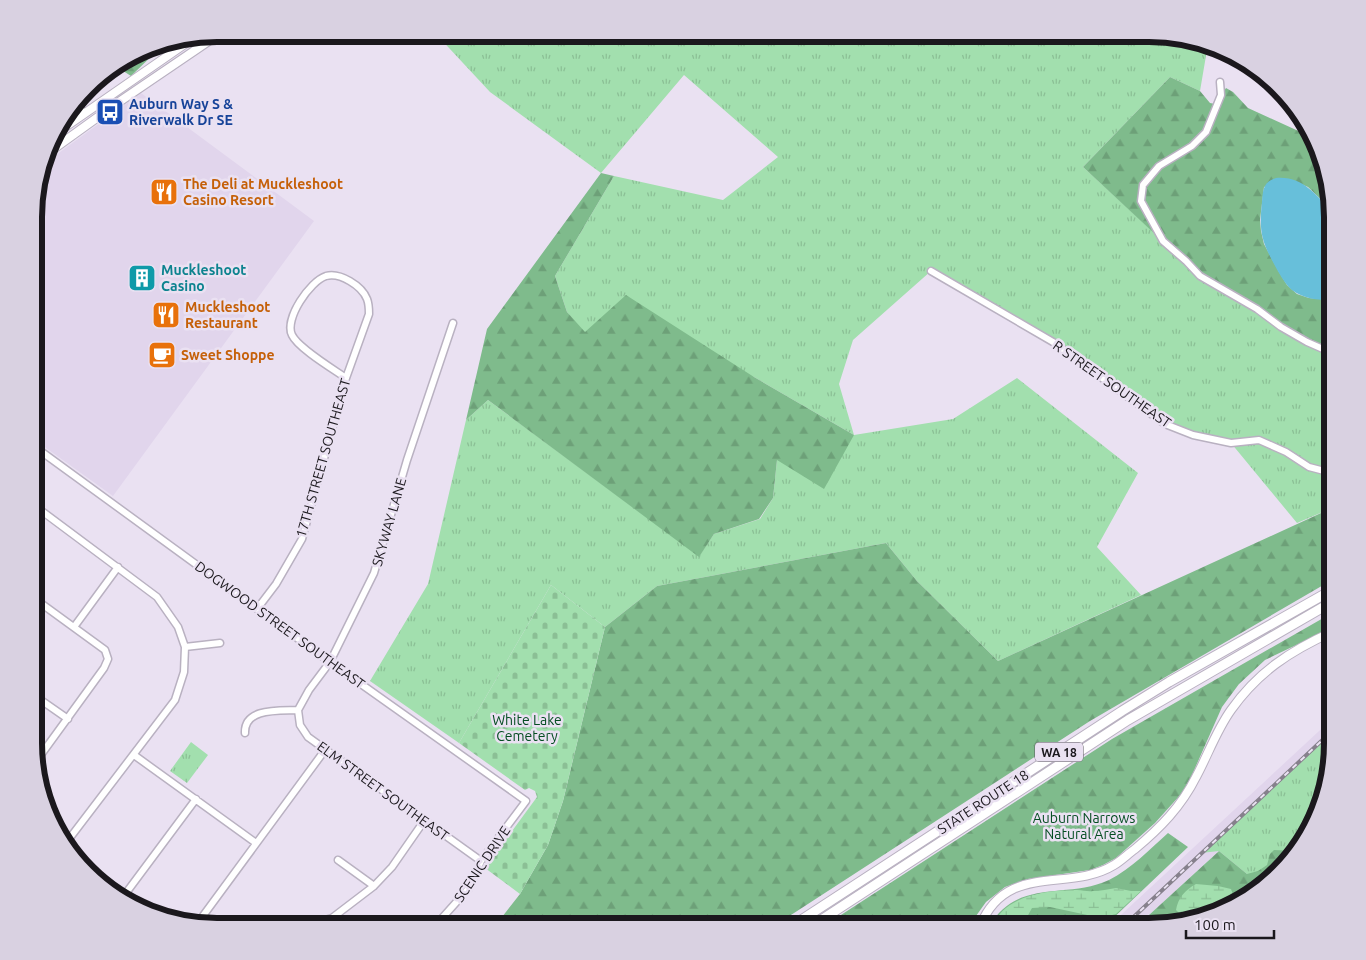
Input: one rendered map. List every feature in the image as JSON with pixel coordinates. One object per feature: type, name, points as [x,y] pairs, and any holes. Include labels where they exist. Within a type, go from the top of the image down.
[{"type":"highway","name":"STATE ROUTE 18","points":[[805,918],[1122,711],[1169,682],[1323,595]]},
{"type":"highway","name":"STATE ROUTE 18","points":[[825,918],[1120,725],[1323,607]]},
{"type":"main road","points":[[59,145],[206,43]]},
{"type":"main road","points":[[71,122],[181,47]]},
{"type":"main road","points":[[984,918],[989,908],[1001,896],[1017,887],[1034,882],[1101,872],[1114,865],[1151,836],[1172,815],[1186,795],[1221,726],[1247,690],[1284,656],[1323,636]]},
{"type":"street","points":[[1220,82],[1221,95],[1206,132],[1192,146],[1159,166],[1143,186],[1141,201],[1163,241],[1200,276],[1257,309],[1281,327],[1323,349]]},
{"type":"street","points":[[81,109],[84,113]]},
{"type":"street","name":"R STREET SOUTHEAST","points":[[931,271],[1053,342],[1165,424],[1194,435],[1231,443],[1260,440],[1286,452],[1309,467],[1323,471]]},
{"type":"street","name":"17TH STREET SOUTHEAST","points":[[257,609],[276,584],[302,539],[346,378],[369,314],[369,306],[364,292],[346,279],[336,275],[327,276],[312,286],[292,316],[291,334],[294,339],[346,378]]},
{"type":"street","name":"SKYWAY LANE","points":[[298,710],[309,690],[330,662],[374,573],[407,460],[453,323]]},
{"type":"street","name":"DOGWOOD STREET SOUTHEAST","points":[[42,452],[330,662],[526,800]]},
{"type":"street","points":[[43,512],[157,597],[178,627],[185,647],[184,672],[175,700],[71,837]]},
{"type":"street","points":[[74,627],[118,567]]},
{"type":"street","points":[[43,605],[105,650],[108,656],[104,668],[43,752]]},
{"type":"street","points":[[185,647],[220,643]]},
{"type":"street","points":[[43,702],[68,719]]},
{"type":"street","points":[[246,732],[245,726],[248,721],[260,713],[298,710]]},
{"type":"street","name":"ELM STREET SOUTHEAST","points":[[298,710],[298,718],[308,737],[481,861]]},
{"type":"street","points":[[202,917],[325,750]]},
{"type":"street","points":[[134,755],[256,843]]},
{"type":"street","points":[[126,891],[196,800]]},
{"type":"street","name":"SCENIC DRIVE","points":[[443,917],[469,888],[481,861],[526,800]]},
{"type":"street","points":[[333,917],[374,886],[392,867],[424,821]]},
{"type":"street","points":[[338,860],[374,886]]},
{"type":"shaded area","points":[[141,93],[314,221],[113,496],[42,445],[42,218],[46,183],[54,157]]},
{"type":"shaded area","points":[[1323,727],[1323,755],[1146,918],[1118,918]]},
{"type":"green space","points":[[444,42],[1160,43],[1183,46],[1207,53],[1200,91],[1170,77],[1083,167],[1196,271],[1323,348],[1323,512],[1297,523],[1231,443],[1165,424],[1053,342],[931,271],[853,340],[839,384],[854,435],[754,377],[585,335],[567,312],[555,276],[614,176],[723,200],[778,157],[684,75],[601,173],[490,92]]},
{"type":"green space","points":[[152,56],[131,76],[123,71]]},
{"type":"green space","points":[[1170,77],[1200,91],[1210,103],[1215,104],[1226,88],[1233,92],[1248,108],[1301,132],[1318,172],[1323,201],[1308,187],[1289,179],[1264,187],[1260,220],[1261,231],[1264,244],[1287,285],[1297,294],[1309,298],[1323,299],[1323,348],[1200,276],[1083,167]]},
{"type":"green space","points":[[601,173],[614,176],[555,276],[567,312],[585,332],[626,295],[754,377],[854,435],[824,489],[777,460],[773,498],[759,519],[714,534],[699,557],[488,400],[466,420],[487,329]]},
{"type":"green space","points":[[1017,378],[1138,473],[1097,547],[1141,595],[998,661],[917,581],[886,543],[657,586],[605,627],[551,585],[459,743],[370,681],[428,584],[466,420],[488,400],[699,556],[714,534],[760,519],[773,498],[777,460],[854,435],[953,419]]},
{"type":"green space","points":[[1323,512],[1323,585],[1090,721],[787,918],[502,917],[520,894],[548,845],[563,801],[605,627],[657,586],[886,543],[917,581],[998,661]]},
{"type":"green space","name":"White Lake Cemetery","points":[[551,585],[605,627],[563,801],[548,845],[520,894],[485,868],[537,797],[535,791],[529,788],[525,790],[459,743]]},
{"type":"green space","name":"Auburn Narrows Natural Area","points":[[1323,618],[1323,632],[1265,660],[1239,684],[1222,707],[1182,793],[1155,823],[1116,858],[1090,870],[1028,879],[1005,887],[986,902],[975,918],[837,918],[1112,739]]},
{"type":"green space","points":[[1323,739],[1320,777],[1314,799],[1305,820],[1287,849],[1264,874],[1255,881],[1219,851],[1201,853]]},
{"type":"green space","points":[[191,742],[208,755],[187,783],[170,771]]},
{"type":"green space","name":"Auburn Narrows Natural Area","points":[[1168,833],[1188,847],[1113,918],[996,918],[1001,911],[1015,901],[1029,895],[1092,886],[1109,880],[1133,865]]},
{"type":"green space","points":[[1274,850],[1286,851],[1264,874],[1246,888],[1226,899],[1194,912],[1146,918],[1219,851],[1247,874],[1258,871],[1267,865],[1270,854]]},
{"type":"green space","points":[[1196,884],[1218,886],[1231,889],[1233,895],[1205,908],[1180,914],[1176,910],[1178,902]]},
{"type":"green space","points":[[1116,888],[1141,891],[1116,914],[1108,916],[1092,916],[1050,907],[1032,908],[1027,918],[997,918],[1007,907],[1028,896],[1053,891]]},
{"type":"water","points":[[1286,178],[1294,180],[1307,187],[1323,201],[1323,300],[1301,295],[1292,290],[1282,278],[1270,256],[1262,234],[1261,212],[1264,187],[1272,180]]},
{"type":"railway","points":[[1133,918],[1323,739]]},
{"type":"place","name":"Auburn Way S & Riverwalk Dr SE","points":[[110,112]]},
{"type":"place","name":"The Deli at Muckleshoot Casino Resort","points":[[164,192]]},
{"type":"place","name":"Muckleshoot Casino","points":[[142,278]]},
{"type":"place","name":"Muckleshoot Restaurant","points":[[166,315]]},
{"type":"place","name":"Sweet Shoppe","points":[[162,355]]}]
